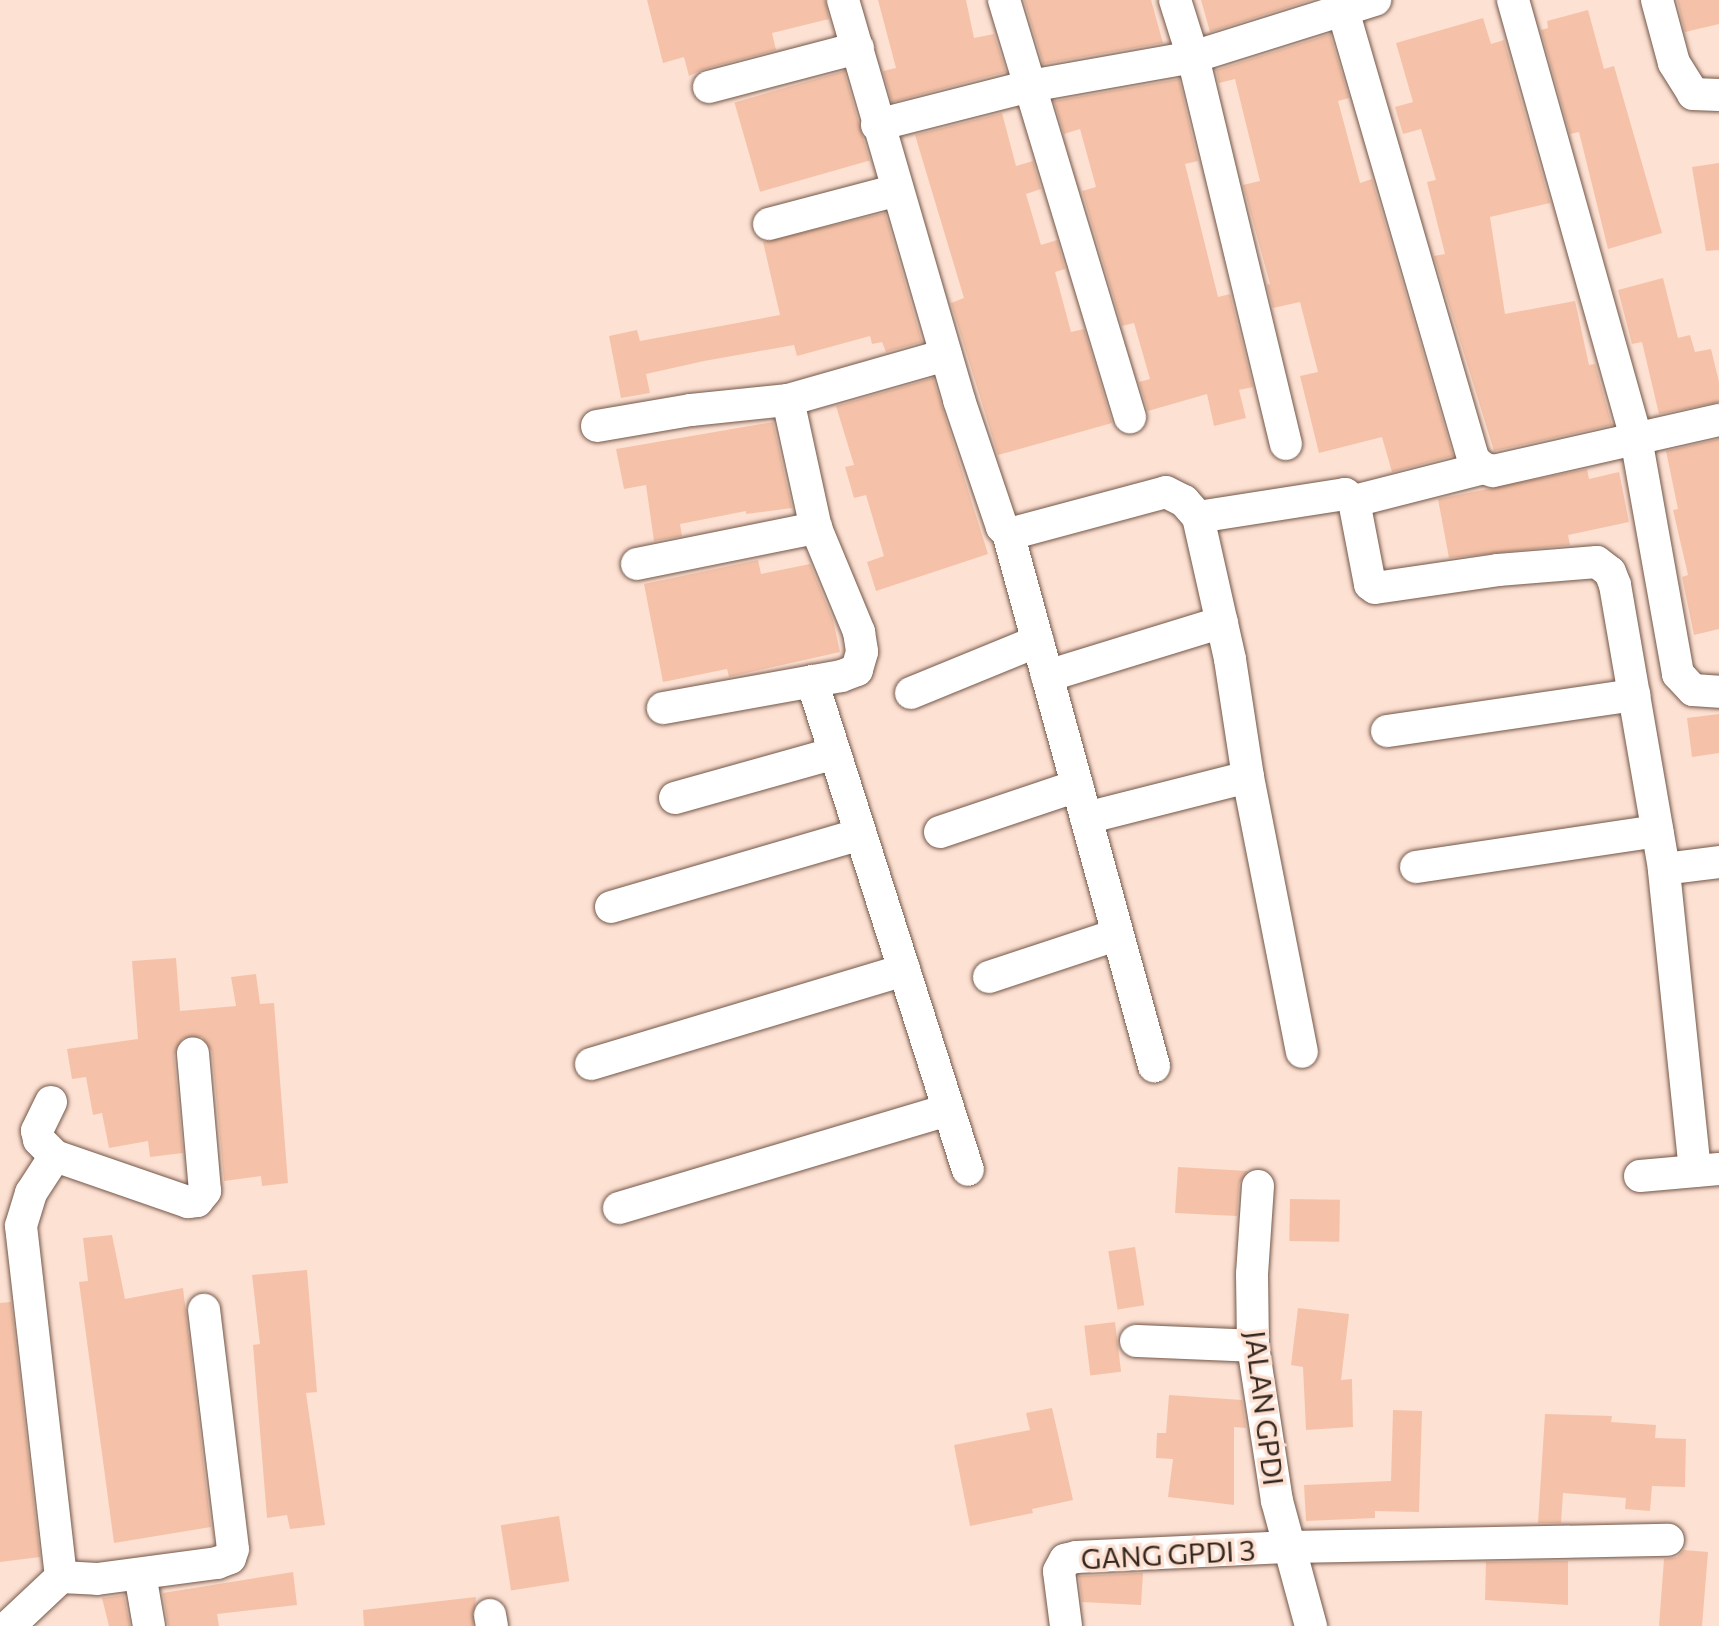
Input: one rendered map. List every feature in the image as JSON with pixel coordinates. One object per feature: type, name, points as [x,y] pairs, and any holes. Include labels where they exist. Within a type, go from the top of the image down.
[{"type":"street","points":[[843,0],[877,125],[991,501],[1008,533],[1154,1066]]},
{"type":"street","points":[[1004,0],[1130,417]]},
{"type":"street","points":[[1175,0],[1193,57],[1286,444]]},
{"type":"street","points":[[877,125],[1030,86],[1193,57],[1342,5],[1375,0]]},
{"type":"street","points":[[1513,0],[1636,438],[1678,674],[1693,690],[1719,692]]},
{"type":"street","points":[[1657,0],[1674,63],[1693,94],[1719,95]]},
{"type":"street","points":[[1342,5],[1474,460],[1483,468],[1493,471],[1719,420]]},
{"type":"street","points":[[709,87],[858,48]]},
{"type":"street","points":[[769,224],[898,190]]},
{"type":"street","points":[[597,426],[691,410],[788,400],[946,355]]},
{"type":"street","points":[[663,708],[857,670],[862,652],[859,632],[816,528],[788,400]]},
{"type":"street","points":[[1354,501],[1483,468]]},
{"type":"street","points":[[1008,533],[1166,492],[1184,501],[1198,517],[1222,622],[1248,777],[1302,1052]]},
{"type":"street","points":[[1198,517],[1345,494],[1354,501],[1370,584],[1375,588],[1498,570],[1597,562],[1610,572],[1615,585],[1664,869],[1707,1170],[1640,1176]]},
{"type":"street","points":[[637,564],[816,528]]},
{"type":"street","points":[[1047,676],[1222,622]]},
{"type":"street","points":[[911,693],[1038,641]]},
{"type":"street","points":[[812,681],[968,1170]]},
{"type":"street","points":[[1387,731],[1634,695]]},
{"type":"street","points":[[675,798],[835,753]]},
{"type":"street","points":[[1086,818],[1248,777]]},
{"type":"street","points":[[940,832],[1077,786]]},
{"type":"street","points":[[1416,867],[1657,831]]},
{"type":"street","points":[[611,907],[861,834]]},
{"type":"street","points":[[1664,869],[1719,862]]},
{"type":"street","points":[[989,977],[1116,935]]},
{"type":"street","points":[[591,1064],[904,970]]},
{"type":"street","points":[[44,1172],[188,1202],[197,1201],[205,1191],[193,1054]]},
{"type":"street","points":[[51,1102],[37,1131],[44,1172],[22,1218],[22,1237],[61,1577]]},
{"type":"street","points":[[619,1208],[948,1110]]},
{"type":"street","name":"JALAN GPDI","points":[[1258,1186],[1252,1274],[1253,1346],[1267,1451],[1311,1626]]},
{"type":"street","points":[[9,1626],[61,1577],[97,1579],[217,1563],[230,1558],[233,1549],[204,1310]]},
{"type":"street","points":[[1136,1341],[1253,1346]]},
{"type":"street","points":[[1291,1547],[1668,1540]]},
{"type":"street","name":"GANG GPDI 3","points":[[1066,1626],[1059,1571],[1065,1560],[1291,1547]]},
{"type":"street","points":[[140,1574],[149,1626]]},
{"type":"building","points":[[647,0],[825,0],[829,19],[772,33],[776,50],[704,69],[689,76],[684,57],[663,63]]},
{"type":"building","points":[[878,0],[966,0],[974,38],[994,34],[1006,72],[892,102],[883,71],[896,68]]},
{"type":"building","points":[[1024,0],[1151,0],[1163,43],[1043,64]]},
{"type":"building","points":[[1201,0],[1311,0],[1210,32]]},
{"type":"building","points":[[1677,0],[1719,0],[1719,24],[1685,32]]},
{"type":"building","points":[[1588,10],[1604,69],[1614,66],[1662,233],[1608,249],[1579,132],[1570,134],[1541,30],[1548,28],[1547,21]]},
{"type":"building","points":[[1483,18],[1491,44],[1504,40],[1550,203],[1490,217],[1505,314],[1575,301],[1589,365],[1595,364],[1612,425],[1494,451],[1434,256],[1445,254],[1427,182],[1436,180],[1421,129],[1403,134],[1395,107],[1413,102],[1396,43]]},
{"type":"building","points":[[1330,34],[1349,98],[1338,101],[1360,183],[1372,179],[1453,456],[1392,472],[1382,437],[1319,453],[1300,376],[1318,372],[1300,302],[1273,308],[1267,285],[1270,284],[1243,185],[1260,181],[1235,79],[1219,83],[1216,70]]},
{"type":"building","points":[[844,71],[870,160],[760,192],[734,102]]},
{"type":"building","points":[[1179,79],[1198,161],[1185,164],[1218,297],[1230,294],[1253,387],[1239,390],[1246,418],[1214,426],[1207,394],[1148,411],[1139,382],[1150,379],[1134,323],[1122,326],[1082,191],[1096,187],[1080,129],[1064,134],[1054,101]]},
{"type":"building","points":[[1002,113],[1016,166],[1033,161],[1041,189],[1026,194],[1041,245],[1057,240],[1065,269],[1055,272],[1071,332],[1084,329],[1112,423],[998,455],[951,303],[964,298],[915,135]]},
{"type":"building","points":[[1719,163],[1719,250],[1706,251],[1692,167]]},
{"type":"building","points":[[885,213],[922,342],[886,352],[882,342],[872,344],[870,336],[797,356],[794,345],[704,361],[646,374],[650,393],[621,398],[609,336],[637,330],[640,341],[780,315],[763,242]]},
{"type":"building","points":[[1663,278],[1678,338],[1690,335],[1695,352],[1711,349],[1719,382],[1719,402],[1659,414],[1642,342],[1632,344],[1618,290]]},
{"type":"building","points":[[933,378],[988,554],[876,591],[867,562],[884,556],[866,495],[854,498],[845,467],[854,465],[836,406]]},
{"type":"building","points":[[773,422],[792,508],[746,514],[746,511],[680,524],[682,536],[654,541],[646,485],[624,489],[616,449]]},
{"type":"building","points":[[1719,439],[1719,629],[1694,635],[1682,577],[1688,575],[1673,510],[1678,509],[1666,451]]},
{"type":"building","points":[[1587,469],[1589,479],[1619,472],[1629,522],[1568,535],[1570,545],[1449,558],[1438,499]]},
{"type":"building","points":[[758,560],[761,574],[810,564],[833,620],[840,652],[729,677],[727,669],[663,682],[644,584]]},
{"type":"building","points":[[1719,714],[1719,753],[1692,757],[1687,718]]},
{"type":"building","points":[[176,958],[180,1011],[236,1006],[231,977],[256,974],[260,1004],[274,1003],[288,1183],[262,1186],[261,1176],[224,1181],[212,1052],[202,1037],[183,1038],[174,1055],[183,1153],[150,1157],[148,1141],[109,1148],[102,1113],[93,1115],[86,1077],[72,1079],[67,1049],[138,1039],[132,961]]},
{"type":"building","points":[[1178,1167],[1248,1171],[1239,1184],[1237,1216],[1175,1213]]},
{"type":"building","points":[[1290,1199],[1340,1200],[1339,1242],[1289,1241]]},
{"type":"building","points":[[112,1235],[125,1299],[183,1288],[211,1527],[114,1543],[79,1282],[88,1281],[83,1238]]},
{"type":"building","points":[[1135,1247],[1144,1305],[1118,1309],[1108,1251]]},
{"type":"building","points":[[307,1270],[317,1392],[306,1393],[325,1525],[290,1529],[287,1515],[267,1518],[253,1345],[260,1344],[252,1275]]},
{"type":"building","points":[[11,1302],[40,1557],[0,1562],[0,1303]]},
{"type":"building","points":[[1298,1308],[1349,1314],[1341,1380],[1352,1379],[1353,1427],[1306,1430],[1303,1367],[1291,1365]]},
{"type":"building","points":[[1115,1322],[1121,1372],[1090,1375],[1084,1326]]},
{"type":"building","points":[[1169,1395],[1242,1400],[1246,1428],[1234,1427],[1234,1505],[1168,1497],[1173,1459],[1156,1458],[1157,1433],[1166,1433]]},
{"type":"building","points":[[1052,1408],[1073,1500],[1032,1509],[1033,1513],[970,1526],[954,1445],[1030,1430],[1026,1413]]},
{"type":"building","points":[[1393,1410],[1422,1411],[1419,1512],[1375,1511],[1375,1518],[1306,1521],[1304,1485],[1391,1481]]},
{"type":"building","points":[[1545,1414],[1612,1416],[1611,1422],[1656,1425],[1655,1438],[1686,1439],[1685,1487],[1652,1486],[1650,1511],[1625,1509],[1626,1498],[1563,1493],[1561,1523],[1538,1523]]},
{"type":"building","points":[[559,1516],[569,1581],[511,1590],[501,1525]]},
{"type":"building","points":[[1684,1550],[1708,1552],[1702,1626],[1659,1626],[1664,1559],[1677,1557]]},
{"type":"building","points":[[1568,1561],[1568,1605],[1485,1600],[1486,1562]]},
{"type":"building","points":[[293,1572],[297,1605],[217,1614],[219,1626],[168,1626],[163,1593]]},
{"type":"building","points":[[1143,1573],[1141,1605],[1082,1602],[1079,1576]]},
{"type":"building","points":[[124,1595],[130,1626],[109,1626],[102,1598]]},
{"type":"building","points":[[476,1597],[473,1626],[364,1626],[363,1610]]}]
